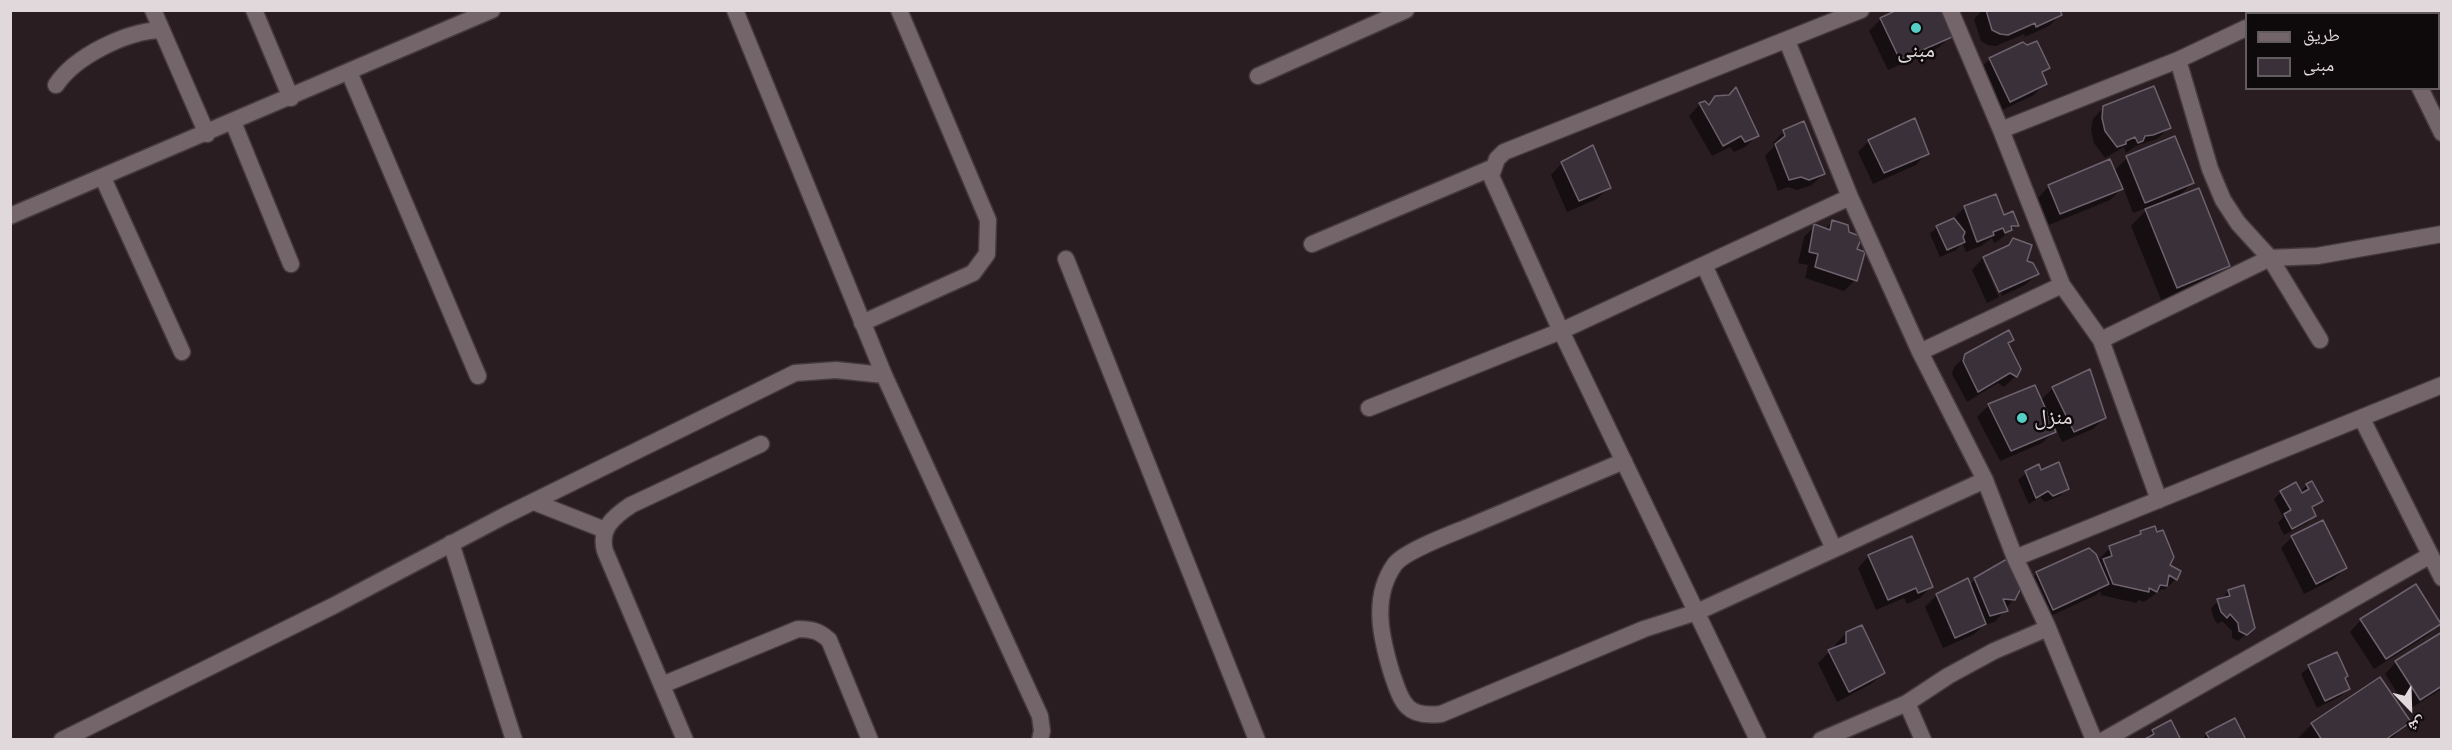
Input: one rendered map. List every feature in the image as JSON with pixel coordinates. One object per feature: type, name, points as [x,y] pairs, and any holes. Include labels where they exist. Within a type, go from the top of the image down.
[{"type":"street","points":[[153,10],[207,134]]},
{"type":"street","points":[[254,10],[291,98]]},
{"type":"street","points":[[735,10],[884,375],[1040,716],[1042,731],[1040,740]]},
{"type":"street","points":[[862,323],[973,273],[987,254],[988,220],[899,10]]},
{"type":"street","points":[[1258,76],[1406,10]]},
{"type":"street","points":[[1758,740],[1492,182],[1494,167],[1504,152],[1862,10]]},
{"type":"street","points":[[1950,10],[2001,130],[2062,285],[2101,340],[2159,500]]},
{"type":"street","points":[[10,216],[233,123],[491,11]]},
{"type":"street","points":[[2001,130],[2178,60],[2245,29]]},
{"type":"street","points":[[56,85],[73,66],[100,50],[140,33],[161,30]]},
{"type":"street","points":[[1787,41],[1850,197],[1920,351],[1985,480],[2015,558],[2048,628],[2094,740]]},
{"type":"street","points":[[2178,60],[2207,160],[2223,200],[2238,223],[2270,258],[2320,340]]},
{"type":"street","points":[[349,72],[478,376]]},
{"type":"street","points":[[2421,90],[2442,133]]},
{"type":"street","points":[[233,123],[291,264]]},
{"type":"street","points":[[1312,244],[1494,167]]},
{"type":"street","points":[[102,178],[182,352]]},
{"type":"street","points":[[1369,408],[1562,331],[1850,197]]},
{"type":"street","points":[[2101,340],[2270,258],[2317,256],[2442,234]]},
{"type":"street","points":[[1066,259],[1257,740]]},
{"type":"street","points":[[1704,265],[1834,549]]},
{"type":"street","points":[[1920,351],[2062,285]]},
{"type":"street","points":[[62,740],[333,606],[451,543],[795,373],[836,370],[884,375]]},
{"type":"street","points":[[2015,558],[2442,385]]},
{"type":"street","points":[[2362,418],[2442,578]]},
{"type":"street","points":[[686,740],[602,541],[605,530],[614,516],[630,506],[761,444]]},
{"type":"street","points":[[1624,461],[1428,544],[1396,562],[1381,594],[1380,618],[1383,647],[1401,701],[1412,712],[1425,716],[1441,714],[1644,629],[1696,612],[1985,480]]},
{"type":"street","points":[[534,502],[605,530]]},
{"type":"street","points":[[451,543],[514,740]]},
{"type":"street","points":[[2104,740],[2429,556]]},
{"type":"street","points":[[1821,740],[1907,703],[1948,676],[1994,651],[2048,628]]},
{"type":"street","points":[[662,685],[798,629],[811,629],[821,633],[828,640],[870,740]]},
{"type":"street","points":[[1907,703],[1923,740]]},
{"type":"building","name":"مبنى","points":[[1897,10],[1942,10],[1952,37],[1900,60],[1880,18]]},
{"type":"building","points":[[1986,10],[2060,10],[2062,15],[2036,27],[2035,23],[2008,35],[1992,30]]},
{"type":"building","points":[[2037,41],[2050,68],[2042,72],[2047,84],[2010,102],[1989,58],[2023,42],[2027,45]]},
{"type":"building","points":[[2154,86],[2171,128],[2145,136],[2143,141],[2138,143],[2135,137],[2117,147],[2105,131],[2102,118],[2103,106]]},
{"type":"building","points":[[1736,87],[1759,136],[1745,142],[1741,136],[1723,146],[1699,103],[1705,101],[1709,105],[1715,96],[1729,95]]},
{"type":"building","points":[[1915,118],[1929,154],[1884,173],[1868,140]]},
{"type":"building","points":[[1804,121],[1825,174],[1809,180],[1801,177],[1789,180],[1775,144],[1785,136],[1783,130]]},
{"type":"building","points":[[2175,136],[2194,183],[2145,203],[2126,156]]},
{"type":"building","points":[[1593,145],[1611,188],[1579,201],[1561,162]]},
{"type":"building","points":[[2110,159],[2123,189],[2060,214],[2048,185]]},
{"type":"building","points":[[2199,188],[2230,266],[2177,288],[2145,209]]},
{"type":"building","points":[[1996,194],[2004,215],[2013,211],[2019,226],[2011,226],[2012,230],[2005,233],[2003,228],[1993,232],[1994,235],[1977,242],[1964,206]]},
{"type":"building","points":[[1954,218],[1965,232],[1963,237],[1965,242],[1947,250],[1936,226]]},
{"type":"building","points":[[1832,220],[1848,225],[1849,232],[1862,237],[1857,249],[1865,252],[1857,281],[1815,267],[1818,254],[1809,252],[1814,224],[1830,230]]},
{"type":"building","points":[[2013,238],[2032,245],[2027,261],[2033,263],[2039,274],[1999,292],[1983,257],[2009,245]]},
{"type":"building","name":"منزل","points":[[2009,330],[2014,340],[2008,343],[2021,369],[2017,377],[2010,373],[1978,392],[1963,361],[1965,354]]},
{"type":"building","name":"منزل","points":[[2090,369],[2106,418],[2074,432],[2052,387]]},
{"type":"building","name":"منزل","points":[[2035,385],[2056,432],[2011,451],[1988,404]]},
{"type":"building","name":"منزل","points":[[2059,462],[2069,489],[2053,496],[2048,491],[2036,498],[2025,471],[2039,464],[2041,470]]},
{"type":"building","points":[[2312,481],[2323,501],[2312,507],[2316,516],[2292,529],[2284,514],[2291,510],[2280,491],[2296,482],[2302,493],[2309,489],[2306,484]]},
{"type":"building","points":[[2323,520],[2347,568],[2316,584],[2291,536]]},
{"type":"building","points":[[2155,526],[2157,532],[2163,530],[2174,557],[2170,565],[2181,571],[2177,580],[2169,575],[2167,586],[2160,585],[2157,592],[2149,588],[2149,592],[2113,584],[2103,559],[2112,556],[2109,546]]},
{"type":"building","points":[[1912,536],[1933,587],[1918,593],[1916,588],[1888,600],[1868,555]]},
{"type":"building","points":[[2089,548],[2096,554],[2109,584],[2053,610],[2036,572]]},
{"type":"building","points":[[2007,559],[2021,588],[2015,600],[2003,599],[2008,611],[1990,616],[1974,578]]},
{"type":"building","points":[[1968,578],[1986,624],[1955,638],[1936,594]]},
{"type":"building","points":[[2416,584],[2441,624],[2386,659],[2360,619]]},
{"type":"building","points":[[2244,585],[2255,628],[2247,635],[2239,631],[2238,623],[2230,614],[2227,618],[2221,612],[2217,599],[2230,596],[2228,590]]},
{"type":"building","points":[[1862,625],[1885,673],[1849,692],[1828,650],[1846,643],[1846,632]]},
{"type":"building","points":[[2442,632],[2442,686],[2420,700],[2395,661]]},
{"type":"building","points":[[2337,652],[2348,676],[2345,678],[2350,689],[2325,701],[2308,665]]},
{"type":"building","points":[[2380,677],[2411,722],[2385,740],[2322,740],[2311,723]]},
{"type":"building","points":[[2235,718],[2246,740],[2210,740],[2206,733]]},
{"type":"building","points":[[2171,720],[2181,740],[2143,740],[2154,734],[2152,730]]},
{"type":"place","name":"مبنى","points":[[1916,28]]},
{"type":"place","name":"منزل","points":[[2022,418]]}]
